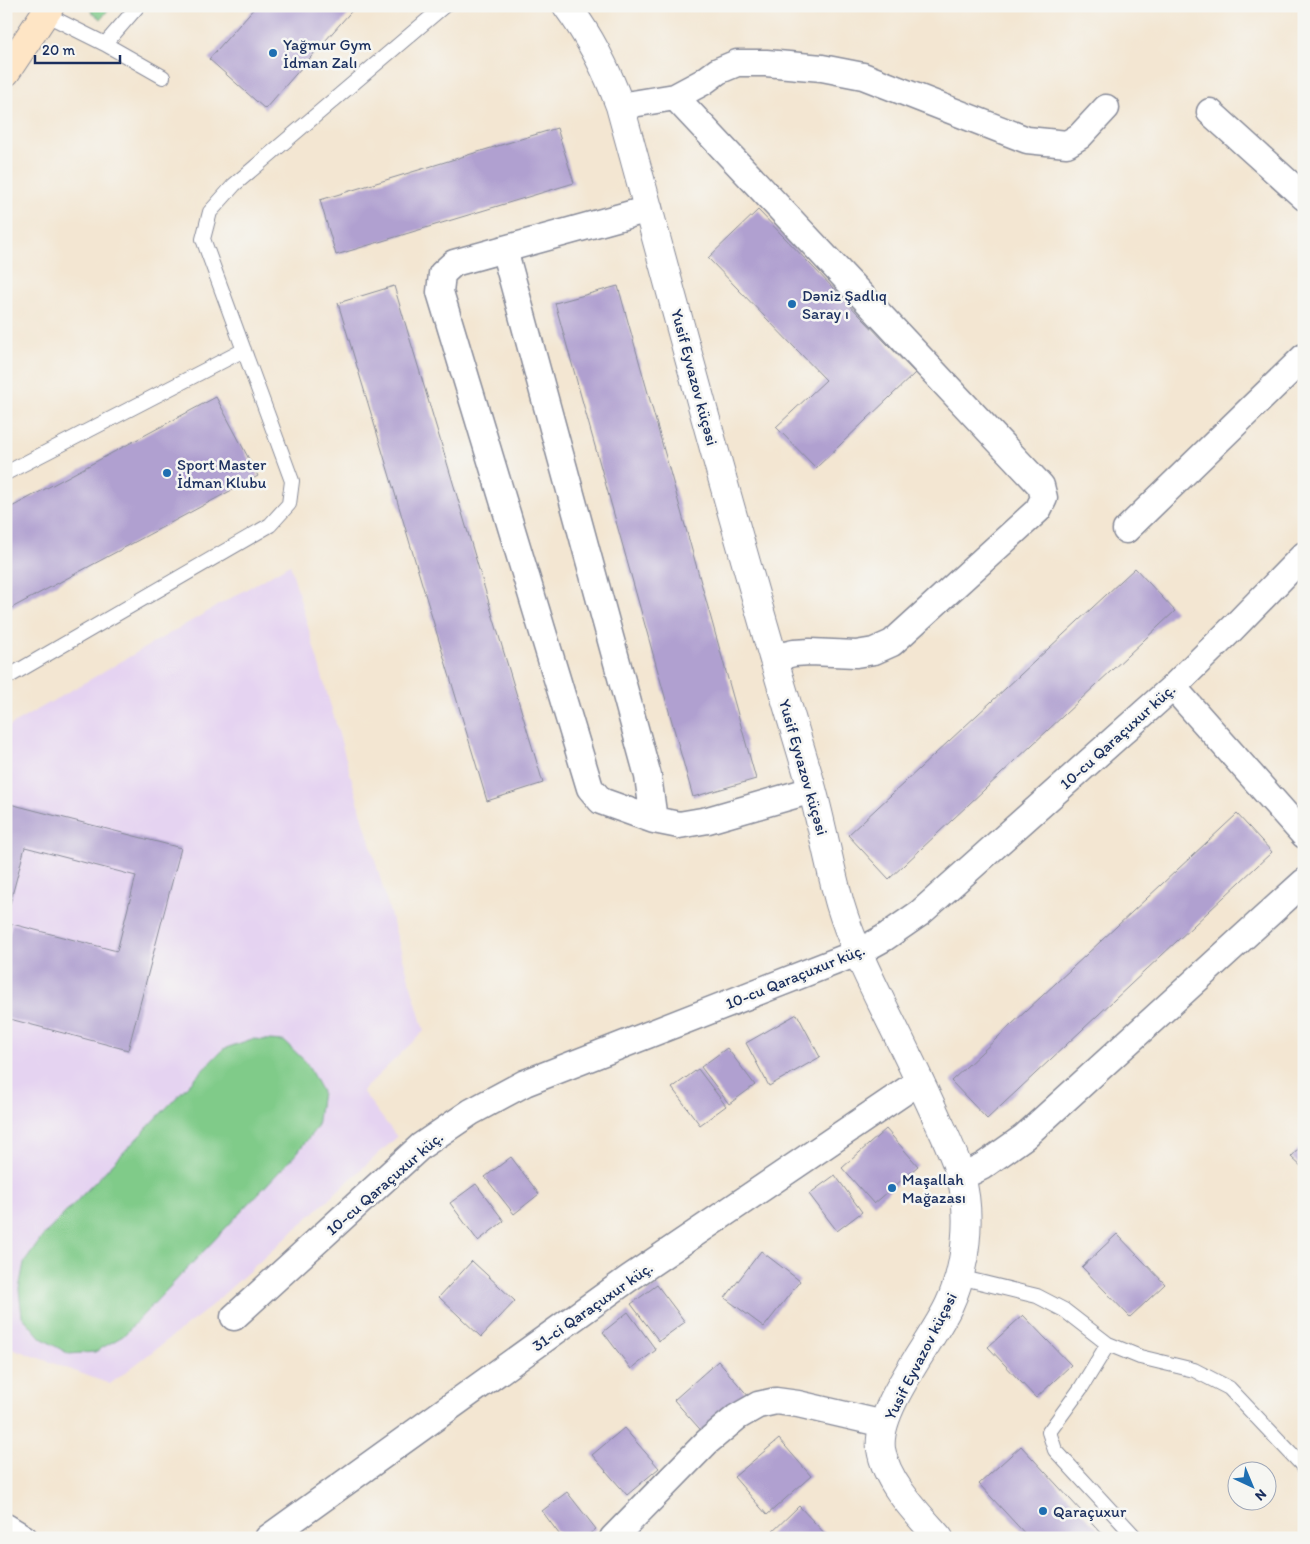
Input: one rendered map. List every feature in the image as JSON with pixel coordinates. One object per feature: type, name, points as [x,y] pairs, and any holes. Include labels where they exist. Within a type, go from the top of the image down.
[{"type":"main road","points":[[6,72],[47,10]]},
{"type":"street","name":"Yusif Eyvazov küçəsi","points":[[567,6],[582,26],[611,80],[620,106],[773,658],[812,790],[840,903],[857,953],[920,1081],[961,1177],[966,1204],[965,1241],[959,1277],[949,1306],[898,1391],[884,1424],[880,1444],[884,1459],[894,1481],[912,1508],[938,1538]]},
{"type":"street","points":[[620,106],[676,96],[703,82],[718,71],[737,63],[766,63],[822,68],[863,76],[1028,140],[1068,144],[1080,136],[1106,108]]},
{"type":"street","points":[[676,96],[1041,486],[1044,498],[1038,510],[892,643],[874,652],[856,654],[810,652],[794,653],[773,658]]},
{"type":"street","points":[[1210,112],[1304,197]]},
{"type":"street","points":[[649,209],[454,263],[442,274],[440,292],[590,788],[601,801],[654,820],[679,825],[708,820],[812,790]]},
{"type":"street","points":[[504,249],[648,776],[654,820]]},
{"type":"street","points":[[1126,530],[1304,357]]},
{"type":"street","name":"10-cu Qaraçuxur küç.","points":[[234,1317],[421,1146],[471,1112],[525,1083],[857,953],[884,938],[920,913],[1173,687],[1304,555]]},
{"type":"street","points":[[1173,687],[1304,835]]},
{"type":"street","points":[[961,1177],[983,1166],[1024,1137],[1304,882]]},
{"type":"street","name":"31-ci Qaraçuxur küç.","points":[[268,1538],[628,1279],[920,1081]]},
{"type":"street","points":[[613,1538],[707,1442],[737,1417],[758,1405],[776,1401],[798,1404],[884,1424]]},
{"type":"street","points":[[6,1527],[24,1538]]},
{"type":"lane","points":[[105,44],[138,6]]},
{"type":"lane","points":[[6,678],[270,525],[289,504],[292,481],[203,239],[210,212],[234,185],[444,6]]},
{"type":"lane","points":[[47,10],[164,77]]},
{"type":"lane","points":[[6,473],[244,350]]},
{"type":"lane","points":[[959,1277],[1037,1296],[1064,1310],[1108,1344],[1140,1357],[1194,1370],[1229,1388],[1304,1467]]},
{"type":"lane","points":[[1108,1344],[1081,1388],[1050,1432],[1055,1450],[1136,1538]]},
{"type":"shaded area","points":[[290,564],[424,1031],[362,1091],[397,1137],[204,1312],[110,1384],[6,1346],[6,728]]},
{"type":"green space","points":[[89,6],[111,6],[101,19],[92,13]]},
{"type":"green space","points":[[252,1039],[284,1041],[306,1062],[322,1092],[317,1127],[297,1153],[123,1336],[95,1352],[69,1354],[41,1338],[22,1316],[19,1289],[24,1263],[43,1236],[223,1049]]},
{"type":"building","points":[[256,6],[356,6],[265,109],[209,59]]},
{"type":"building","points":[[557,128],[574,183],[336,255],[320,200]]},
{"type":"building","points":[[758,210],[915,373],[816,468],[776,427],[826,380],[708,258]]},
{"type":"building","points":[[394,286],[543,783],[487,801],[338,303]]},
{"type":"building","points":[[618,286],[756,779],[693,797],[555,303]]},
{"type":"building","points":[[216,397],[258,476],[6,611],[6,510]]},
{"type":"building","points":[[1135,568],[1175,611],[889,879],[848,835]]},
{"type":"building","points":[[6,803],[181,848],[128,1050],[6,1018],[6,944],[12,924],[117,951],[136,876],[25,847],[6,918]]},
{"type":"building","points":[[1237,814],[1272,852],[987,1119],[951,1081]]},
{"type":"building","points":[[797,1014],[820,1057],[769,1086],[746,1043]]},
{"type":"building","points":[[727,1048],[755,1085],[729,1104],[701,1067]]},
{"type":"building","points":[[698,1069],[726,1106],[700,1125],[672,1088]]},
{"type":"building","points":[[886,1129],[918,1166],[874,1204],[842,1168]]},
{"type":"building","points":[[1304,1143],[1304,1169],[1291,1157]]},
{"type":"building","points":[[511,1157],[539,1194],[514,1214],[485,1177]]},
{"type":"building","points":[[835,1175],[862,1212],[837,1231],[809,1194]]},
{"type":"building","points":[[476,1184],[504,1221],[478,1241],[450,1203]]},
{"type":"building","points":[[1117,1234],[1165,1284],[1130,1317],[1082,1267]]},
{"type":"building","points":[[761,1251],[800,1281],[764,1327],[725,1298]]},
{"type":"building","points":[[472,1261],[515,1301],[481,1337],[439,1297]]},
{"type":"building","points":[[657,1285],[685,1322],[659,1341],[631,1304]]},
{"type":"building","points":[[628,1312],[656,1350],[631,1369],[603,1332]]},
{"type":"building","points":[[1023,1315],[1071,1365],[1036,1398],[988,1347]]},
{"type":"building","points":[[718,1361],[750,1398],[706,1436],[674,1400]]},
{"type":"building","points":[[624,1428],[659,1468],[627,1495],[592,1455]]},
{"type":"building","points":[[779,1439],[811,1476],[767,1515],[734,1477]]},
{"type":"building","name":"Qaraçuxur","points":[[1021,1446],[1106,1538],[1029,1538],[979,1484]]},
{"type":"building","points":[[567,1492],[596,1529],[584,1538],[562,1538],[542,1511]]},
{"type":"building","points":[[799,1506],[829,1538],[766,1538]]},
{"type":"place","name":"Yağmur Gym İdman Zalı","points":[[273,53]]},
{"type":"place","name":"Dəniz Şadlıq Saray ı","points":[[792,304]]},
{"type":"place","name":"Sport Master İdman Klubu","points":[[167,473]]},
{"type":"place","name":"Maşallah Mağazası","points":[[892,1188]]},
{"type":"place","name":"Qaraçuxur","points":[[1043,1511]]}]
